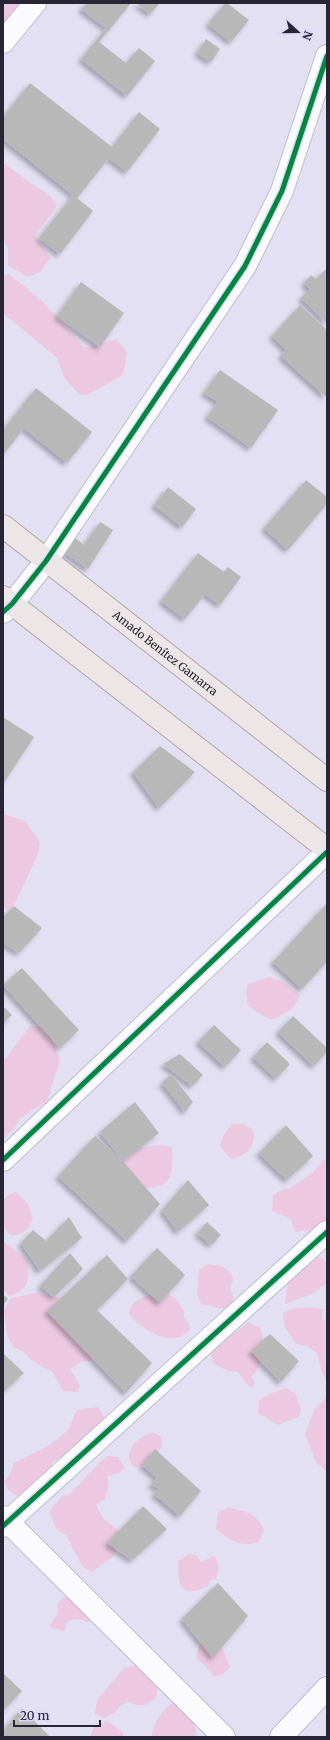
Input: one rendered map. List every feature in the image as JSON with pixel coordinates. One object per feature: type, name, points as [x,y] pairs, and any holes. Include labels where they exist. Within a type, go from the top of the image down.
[{"type":"main road","name":"Amado Benítez Gamarra","points":[[3,526],[327,780]]},
{"type":"main road","points":[[6,604],[327,849]]},
{"type":"street","points":[[3,42],[35,3]]},
{"type":"street","points":[[6,604],[46,561],[245,266],[282,191],[327,56]]},
{"type":"street","points":[[3,1160],[327,852]]},
{"type":"street","points":[[224,1737],[5,1522],[327,1232]]},
{"type":"street","points":[[281,1737],[322,1702]]},
{"type":"shaded area","points":[[3,3],[38,3],[3,38]]},
{"type":"shaded area","points":[[3,163],[51,197],[57,206],[35,236],[51,258],[40,272],[28,277],[8,266],[8,248],[3,239]]},
{"type":"shaded area","points":[[9,274],[43,302],[85,348],[116,339],[127,352],[123,375],[87,395],[80,395],[65,379],[57,358],[3,313],[3,275]]},
{"type":"shaded area","points":[[3,814],[25,821],[40,842],[38,854],[11,912],[3,906]]},
{"type":"shaded area","points":[[269,977],[284,982],[300,996],[292,1009],[273,1020],[265,1017],[248,1006],[246,993],[248,984]]},
{"type":"shaded area","points":[[30,1026],[48,1027],[60,1060],[47,1101],[19,1119],[16,1126],[3,1139],[3,1062]]},
{"type":"shaded area","points":[[232,1124],[244,1124],[253,1130],[254,1136],[252,1146],[246,1153],[231,1159],[220,1146],[223,1136]]},
{"type":"shaded area","points":[[162,1145],[172,1147],[172,1168],[169,1178],[162,1185],[143,1189],[119,1169],[124,1156],[130,1148]]},
{"type":"shaded area","points":[[323,1160],[327,1160],[327,1225],[315,1234],[303,1230],[295,1233],[291,1219],[272,1211],[273,1195],[285,1188],[289,1189],[312,1173]]},
{"type":"shaded area","points":[[16,1192],[28,1204],[33,1219],[25,1231],[11,1236],[3,1227],[3,1201],[8,1195]]},
{"type":"shaded area","points":[[3,1241],[28,1260],[28,1278],[25,1287],[10,1296],[3,1290]]},
{"type":"shaded area","points":[[307,1254],[322,1258],[327,1265],[326,1284],[312,1294],[285,1304],[288,1283],[300,1271]]},
{"type":"shaded area","points":[[209,1264],[221,1266],[231,1272],[233,1279],[231,1288],[234,1302],[225,1309],[201,1304],[197,1293],[199,1270]]},
{"type":"shaded area","points":[[162,1290],[175,1298],[184,1311],[184,1318],[189,1324],[190,1330],[175,1338],[166,1338],[149,1331],[141,1326],[129,1314],[133,1304],[141,1298]]},
{"type":"shaded area","points":[[35,1293],[57,1297],[66,1301],[93,1360],[81,1362],[70,1369],[80,1386],[78,1392],[63,1391],[52,1371],[31,1360],[24,1352],[13,1347],[7,1336],[4,1311],[11,1298]]},
{"type":"shaded area","points":[[308,1307],[323,1309],[322,1320],[327,1321],[327,1380],[322,1373],[317,1353],[308,1347],[295,1343],[284,1325],[283,1313],[294,1308]]},
{"type":"shaded area","points":[[248,1322],[261,1328],[263,1340],[261,1360],[252,1376],[255,1384],[252,1388],[246,1383],[238,1372],[228,1371],[214,1364],[210,1351]]},
{"type":"shaded area","points":[[286,1388],[295,1393],[301,1409],[299,1417],[277,1425],[258,1413],[259,1400]]},
{"type":"shaded area","points":[[327,1397],[327,1472],[316,1462],[305,1435],[314,1410]]},
{"type":"shaded area","points":[[98,1407],[105,1418],[106,1424],[68,1457],[60,1458],[53,1462],[51,1468],[22,1499],[8,1490],[4,1482],[10,1474],[14,1463],[50,1445],[68,1430],[77,1410]]},
{"type":"shaded area","points":[[152,1432],[161,1436],[162,1447],[146,1464],[142,1466],[133,1466],[129,1460],[133,1445],[135,1442]]},
{"type":"shaded area","points":[[107,1456],[118,1457],[125,1468],[119,1473],[107,1476],[107,1494],[104,1499],[96,1505],[103,1518],[124,1535],[118,1540],[115,1555],[92,1572],[82,1566],[66,1535],[57,1530],[49,1511],[63,1495],[68,1496]]},
{"type":"shaded area","points":[[228,1508],[240,1510],[250,1514],[258,1520],[264,1530],[259,1542],[246,1544],[236,1542],[216,1529],[218,1512]]},
{"type":"shaded area","points":[[190,1554],[196,1555],[201,1562],[214,1556],[218,1561],[216,1579],[210,1580],[208,1586],[199,1590],[187,1590],[183,1588],[180,1583],[178,1561]]},
{"type":"shaded area","points":[[75,1597],[94,1620],[87,1622],[79,1619],[71,1620],[66,1623],[65,1631],[50,1628],[50,1625],[58,1613],[58,1603],[62,1598]]},
{"type":"shaded area","points":[[206,1637],[221,1643],[230,1667],[223,1674],[214,1677],[203,1663],[197,1661],[198,1648]]},
{"type":"shaded area","points":[[137,1665],[159,1678],[156,1698],[145,1705],[136,1705],[128,1702],[121,1705],[115,1713],[104,1718],[95,1714],[97,1700],[124,1668]]},
{"type":"shaded area","points":[[175,1702],[193,1716],[197,1737],[151,1737],[159,1716],[166,1708]]},
{"type":"shaded area","points":[[108,1721],[123,1732],[123,1737],[90,1737],[94,1727]]},
{"type":"building","points":[[87,3],[131,3],[99,42],[126,63],[139,48],[155,61],[127,96],[81,59],[106,28],[81,9]]},
{"type":"building","points":[[136,3],[160,3],[150,14]]},
{"type":"building","points":[[225,3],[249,20],[231,42],[208,24]]},
{"type":"building","points":[[206,39],[220,49],[211,62],[197,53]]},
{"type":"building","points":[[30,83],[112,147],[139,112],[160,129],[127,172],[109,158],[77,198],[93,211],[60,254],[39,238],[73,195],[3,139],[3,117]]},
{"type":"building","points":[[327,268],[327,324],[301,298],[310,289],[304,283],[311,275],[316,279]]},
{"type":"building","points":[[81,282],[124,313],[100,347],[57,316]]},
{"type":"building","points":[[300,305],[327,330],[326,397],[281,356],[286,350],[272,336]]},
{"type":"building","points":[[220,370],[278,410],[251,448],[207,417],[218,402],[204,393]]},
{"type":"building","points":[[36,388],[92,432],[67,463],[24,428],[3,455],[3,430]]},
{"type":"building","points":[[306,480],[327,497],[327,504],[288,550],[264,528]]},
{"type":"building","points":[[168,487],[196,509],[182,527],[154,505]]},
{"type":"building","points":[[100,522],[113,530],[88,569],[64,552],[74,537],[84,545]]},
{"type":"building","points":[[198,553],[224,572],[228,567],[241,577],[220,605],[205,594],[185,619],[161,601]]},
{"type":"building","points":[[3,717],[34,737],[3,784]]},
{"type":"building","points":[[160,746],[195,772],[159,808],[133,772]]},
{"type":"building","points":[[327,903],[327,962],[302,989],[273,962]]},
{"type":"building","points":[[14,906],[42,928],[19,953],[3,943],[3,917]]},
{"type":"building","points":[[22,968],[79,1030],[60,1048],[3,985]]},
{"type":"building","points":[[3,1006],[12,1015],[3,1023]]},
{"type":"building","points":[[293,1016],[327,1048],[327,1052],[314,1066],[278,1032]]},
{"type":"building","points":[[214,1025],[241,1050],[225,1067],[198,1042]]},
{"type":"building","points":[[267,1042],[290,1064],[276,1079],[253,1057]]},
{"type":"building","points":[[180,1054],[203,1075],[192,1086],[163,1064]]},
{"type":"building","points":[[171,1074],[193,1102],[185,1112],[162,1083]]},
{"type":"building","points":[[135,1102],[159,1133],[123,1161],[100,1132]]},
{"type":"building","points":[[286,1125],[313,1156],[287,1180],[259,1153]]},
{"type":"building","points":[[95,1136],[123,1161],[160,1204],[127,1241],[58,1176]]},
{"type":"building","points":[[188,1180],[209,1205],[178,1232],[162,1210]]},
{"type":"building","points":[[69,1217],[82,1238],[40,1271],[21,1243],[33,1230],[46,1241]]},
{"type":"building","points":[[207,1222],[221,1235],[211,1245],[197,1233]]},
{"type":"building","points":[[157,1248],[185,1275],[160,1303],[131,1276]]},
{"type":"building","points":[[70,1253],[83,1269],[54,1297],[40,1286]]},
{"type":"building","points":[[107,1255],[128,1279],[97,1310],[152,1363],[126,1393],[47,1311]]},
{"type":"building","points":[[3,1294],[8,1299],[3,1305]]},
{"type":"building","points":[[270,1334],[299,1361],[281,1382],[251,1351]]},
{"type":"building","points":[[3,1353],[24,1373],[3,1392]]},
{"type":"building","points":[[155,1449],[201,1491],[180,1516],[154,1494],[159,1488],[150,1485],[157,1478],[142,1465]]},
{"type":"building","points":[[143,1506],[167,1529],[132,1560],[107,1543]]},
{"type":"building","points":[[218,1583],[248,1616],[213,1658],[182,1619]]},
{"type":"building","points":[[3,1673],[22,1691],[3,1711]]},
{"type":"building","points":[[22,1708],[50,1737],[3,1737],[3,1731]]},
{"type":"cycle path","points":[[3,612],[12,604],[46,561],[245,266],[282,191],[327,56]]},
{"type":"cycle path","points":[[3,1160],[327,852]]},
{"type":"cycle path","points":[[3,1526],[327,1232]]}]
